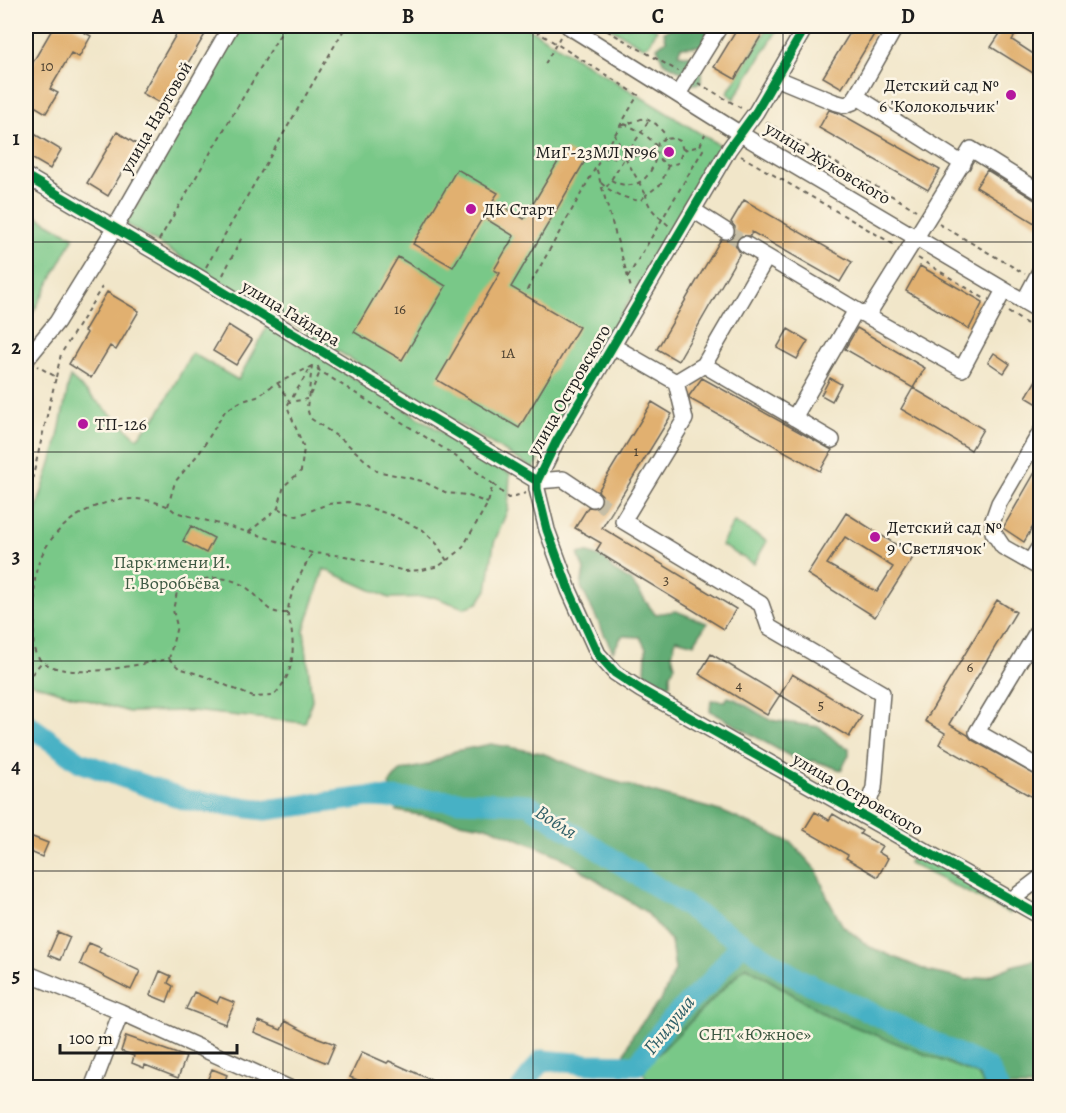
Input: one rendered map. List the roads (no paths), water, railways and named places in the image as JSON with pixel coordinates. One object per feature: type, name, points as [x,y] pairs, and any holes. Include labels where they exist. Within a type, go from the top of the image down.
[{"type":"street","name":"улица Нартовой","points":[[26,360],[57,322],[115,228],[231,26]]},
{"type":"street","points":[[678,94],[720,26]]},
{"type":"street","name":"улица Островского","points":[[806,26],[693,210],[556,442],[537,485],[547,530],[569,590],[598,654],[615,673],[641,690],[1041,916]]},
{"type":"street","points":[[776,78],[845,105],[853,102],[896,26]]},
{"type":"street","name":"улица Жуковского","points":[[565,30],[678,94],[740,133],[1041,310]]},
{"type":"street","points":[[856,96],[963,164]]},
{"type":"street","points":[[794,418],[862,313],[908,252],[971,149],[1041,192]]},
{"type":"street","name":"улица Гайдара","points":[[26,176],[216,287],[537,485]]},
{"type":"street","points":[[693,210],[726,231]]},
{"type":"street","points":[[746,243],[862,313],[962,369],[1004,290]]},
{"type":"street","points":[[676,382],[704,365],[767,257]]},
{"type":"street","points":[[1024,301],[1038,276]]},
{"type":"street","points":[[613,346],[676,382],[685,419],[619,514],[623,522],[761,604],[769,627],[882,693],[874,788],[863,816]]},
{"type":"street","points":[[704,365],[832,440]]},
{"type":"street","points":[[1041,433],[999,503],[993,520],[993,532],[1003,547],[1035,565],[1041,546]]},
{"type":"street","points":[[537,485],[563,479],[593,499]]},
{"type":"street","points":[[1041,627],[977,732],[1041,768]]},
{"type":"street","points":[[1011,900],[1041,878]]},
{"type":"street","points":[[26,973],[121,1012],[289,1088]]},
{"type":"street","points":[[92,1088],[121,1012]]},
{"type":"waterway","name":"Вобля","points":[[26,723],[80,762],[186,800],[265,810],[368,797],[528,804],[797,978],[988,1068],[998,1088]]},
{"type":"waterway","name":"Гнилуша","points":[[521,1088],[542,1060],[637,1065],[668,1022],[710,982],[742,942]]},
{"type":"tunnel","points":[[726,231],[745,244]]},
{"type":"tunnel","points":[[593,499],[613,511]]},
{"type":"place","name":"Детский сад № 6 'Колокольчик'","points":[[1011,95]]},
{"type":"place","name":"МиГ-23МЛ №96","points":[[669,152]]},
{"type":"place","name":"ДК Старт","points":[[471,209]]},
{"type":"place","name":"ТП-126","points":[[83,424]]},
{"type":"place","name":"Детский сад № 9 'Светлячок'","points":[[875,537]]},
{"type":"park label","name":"Парк имени И. Г. Воробьёва","points":[[172,572]]},
{"type":"park label","name":"СНТ «Южное»","points":[[755,1034]]}]
